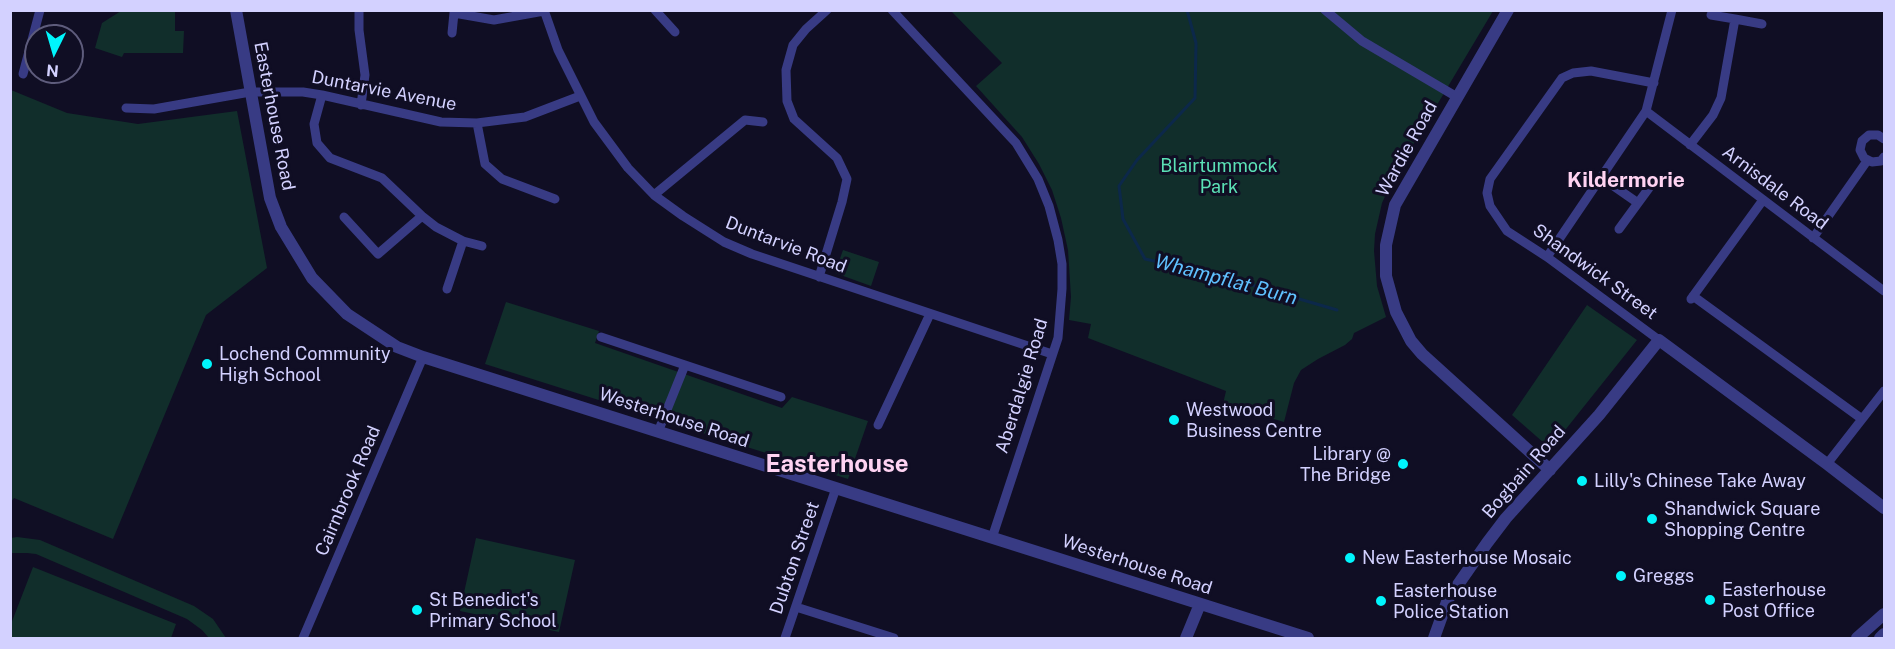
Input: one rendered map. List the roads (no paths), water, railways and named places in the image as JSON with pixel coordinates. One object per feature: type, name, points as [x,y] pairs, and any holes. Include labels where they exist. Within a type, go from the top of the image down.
[{"type":"street","points":[[22,74],[40,10]]},
{"type":"street","name":"Easterhouse Road","points":[[236,10],[270,198],[281,227]]},
{"type":"street","points":[[359,10],[359,30],[365,75],[361,105]]},
{"type":"street","points":[[819,277],[847,179],[837,158],[794,118],[787,101],[786,70],[793,45],[806,29],[827,10]]},
{"type":"street","name":"Aberdalgie Road","points":[[892,10],[1007,133],[1024,155],[1038,179],[1058,240],[1062,264],[1061,316],[1058,338],[992,538]]},
{"type":"street","points":[[1325,10],[1362,41],[1457,98]]},
{"type":"street","name":"Wardie Road","points":[[1508,10],[1395,205],[1386,245],[1386,276],[1396,312],[1422,354],[1550,470]]},
{"type":"street","points":[[1547,257],[1646,111],[1672,10]]},
{"type":"street","points":[[452,33],[455,12],[494,20],[544,11]]},
{"type":"street","name":"Duntarvie Road","points":[[544,11],[558,50],[594,122],[628,168],[654,195],[683,216],[724,242],[753,254],[1052,354]]},
{"type":"street","points":[[659,12],[675,32]]},
{"type":"street","points":[[1712,15],[1762,24]]},
{"type":"street","points":[[1690,145],[1713,115],[1721,98],[1735,19]]},
{"type":"street","name":"Shandwick Street","points":[[1654,83],[1591,71],[1568,74],[1557,82],[1490,178],[1487,193],[1490,207],[1507,231],[1547,257],[1884,508]]},
{"type":"street","name":"Duntarvie Avenue","points":[[126,108],[154,109],[250,92],[303,92],[441,122],[477,123],[525,117],[580,96]]},
{"type":"street","points":[[322,95],[314,124],[317,143],[330,158],[382,178],[436,227],[463,241],[482,246]]},
{"type":"street","name":"Arnisdale Road","points":[[1646,111],[1884,291]]},
{"type":"street","points":[[654,195],[745,120],[763,122]]},
{"type":"street","points":[[477,123],[485,164],[502,179],[555,199]]},
{"type":"street","points":[[1884,139],[1878,135],[1869,135],[1862,141],[1860,150],[1867,161],[1876,162],[1884,158]]},
{"type":"street","points":[[1813,237],[1867,161]]},
{"type":"street","points":[[1602,178],[1638,203]]},
{"type":"street","points":[[1619,229],[1649,188]]},
{"type":"street","points":[[1763,200],[1692,298],[1862,420]]},
{"type":"street","points":[[344,217],[378,254],[422,216]]},
{"type":"street","name":"Westerhouse Road","points":[[281,227],[312,278],[347,314],[397,347],[1308,639]]},
{"type":"street","points":[[447,290],[463,241]]},
{"type":"street","points":[[878,425],[930,314]]},
{"type":"street","points":[[601,337],[781,397]]},
{"type":"street","name":"Bogbain Road","points":[[1434,639],[1448,599],[1506,518],[1599,415],[1659,340]]},
{"type":"street","name":"Cairnbrook Road","points":[[303,639],[423,357]]},
{"type":"street","points":[[658,432],[685,365]]},
{"type":"street","points":[[1827,464],[1884,391]]},
{"type":"street","name":"Dubton Street","points":[[785,639],[836,488]]},
{"type":"street","points":[[1186,639],[1200,604]]},
{"type":"street","points":[[796,607],[894,639]]},
{"type":"street","points":[[1857,639],[1884,614]]},
{"type":"street","points":[[1880,639],[1884,634]]},
{"type":"waterway","name":"Whampflat Burn","points":[[1187,10],[1196,43],[1195,98],[1137,160],[1119,186],[1123,219],[1145,259],[1214,274],[1337,310]]},
{"type":"place","name":"Lochend Community High School","points":[[207,364]]},
{"type":"place","name":"Westwood Business Centre","points":[[1174,420]]},
{"type":"place","name":"Library @ The Bridge","points":[[1403,464]]},
{"type":"place","name":"Lilly's Chinese Take Away","points":[[1582,481]]},
{"type":"place","name":"Shandwick Square Shopping Centre","points":[[1652,519]]},
{"type":"place","name":"New Easterhouse Mosaic","points":[[1350,558]]},
{"type":"place","name":"Greggs","points":[[1621,576]]},
{"type":"place","name":"Easterhouse Post Office","points":[[1710,600]]},
{"type":"place","name":"Easterhouse Police Station","points":[[1381,601]]},
{"type":"place","name":"St Benedict's Primary School","points":[[417,610]]},
{"type":"district","name":"Kildermorie","points":[[1626,181]]},
{"type":"district","name":"Easterhouse","points":[[837,465]]},
{"type":"park label","name":"Blairtummock Park","points":[[1219,176]]}]
